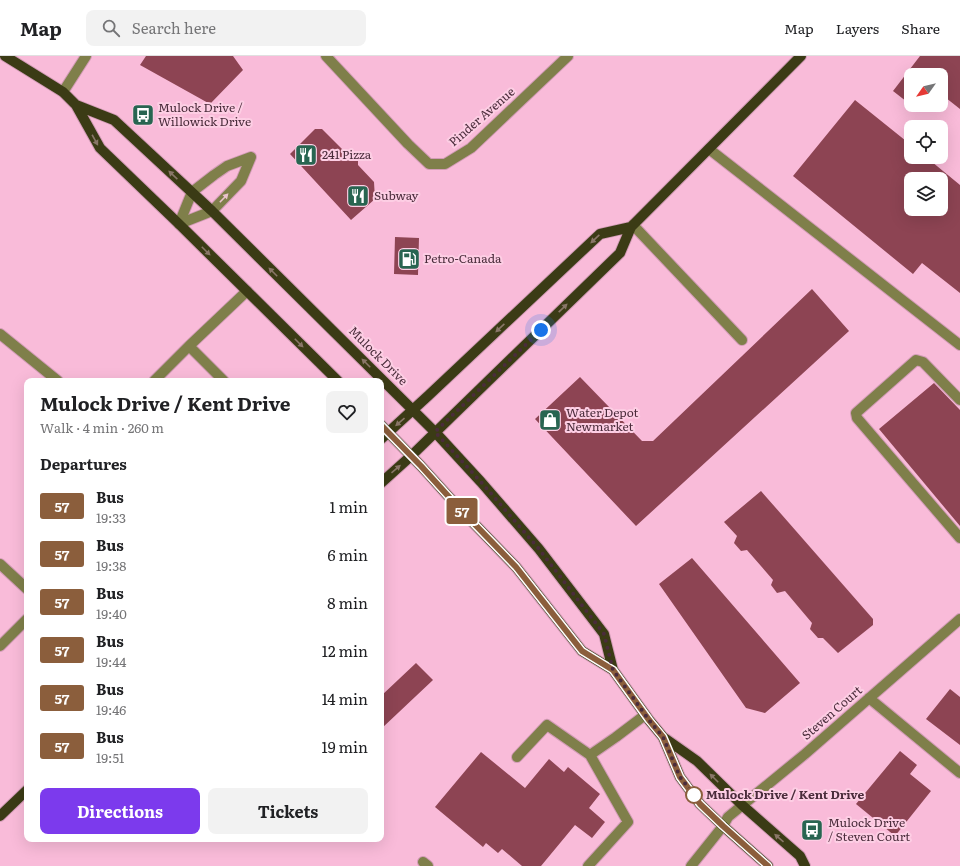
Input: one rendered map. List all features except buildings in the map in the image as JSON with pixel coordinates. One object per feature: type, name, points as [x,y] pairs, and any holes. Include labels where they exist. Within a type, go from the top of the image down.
[{"type":"main road","name":"Mulock Drive","points":[[5,56],[63,92],[76,105],[100,148],[335,378]]},
{"type":"main road","points":[[384,479],[411,456],[620,253],[632,226],[801,56]]},
{"type":"main road","name":"Mulock Drive","points":[[76,105],[114,120],[212,211],[381,378]]},
{"type":"main road","points":[[384,431],[413,411],[600,234],[632,226]]},
{"type":"main road","name":"Mulock Drive","points":[[384,381],[435,432],[539,549],[604,634],[613,670],[645,715],[663,737],[697,761],[742,805],[800,856],[805,866]]},
{"type":"main road","name":"Mulock Drive","points":[[384,433],[411,456],[516,567],[582,651],[613,670]]},
{"type":"main road","name":"Mulock Drive","points":[[663,737],[680,777],[700,804],[768,866]]},
{"type":"main road","points":[[0,816],[24,793]]},
{"type":"street","points":[[63,92],[86,56]]},
{"type":"street","name":"Pinder Avenue","points":[[326,56],[408,144],[429,164],[445,164],[471,148],[568,56]]},
{"type":"street","points":[[709,149],[960,345]]},
{"type":"street","points":[[251,157],[241,181],[212,211],[179,224],[192,192],[227,166],[251,157]]},
{"type":"street","points":[[632,226],[742,340]]},
{"type":"street","points":[[157,378],[247,291]]},
{"type":"street","points":[[0,334],[54,378]]},
{"type":"street","points":[[189,346],[221,378]]},
{"type":"street","points":[[960,400],[923,362],[916,360],[856,413],[857,418],[960,538]]},
{"type":"street","points":[[0,564],[24,586]]},
{"type":"street","name":"Steven Court","points":[[691,866],[723,826],[728,817],[805,754],[960,619]]},
{"type":"street","points":[[0,646],[24,622]]},
{"type":"street","points":[[869,698],[960,773]]},
{"type":"street","points":[[590,755],[645,715]]},
{"type":"street","points":[[517,757],[547,725],[590,755],[628,822],[588,866]]},
{"type":"bus line","name":"57","points":[[384,428],[516,567],[582,651],[613,670],[663,737],[680,777],[700,804],[768,866]]},
{"type":"place","name":"Mulock Drive / Willowick Drive","points":[[143,115]]},
{"type":"place","name":"241 Pizza","points":[[306,155]]},
{"type":"place","name":"Subway","points":[[358,196]]},
{"type":"place","name":"Petro-Canada","points":[[409,259]]},
{"type":"place","name":"Water Depot Newmarket","points":[[550,420]]},
{"type":"place","name":"Mulock Drive / Kent Drive","points":[[694,795]]},
{"type":"place","name":"Mulock Drive / Steven Court","points":[[812,830]]},
{"type":"route","points":[[541,330],[435,432],[539,549],[604,634],[613,670],[663,737],[680,777],[694,795]]}]
